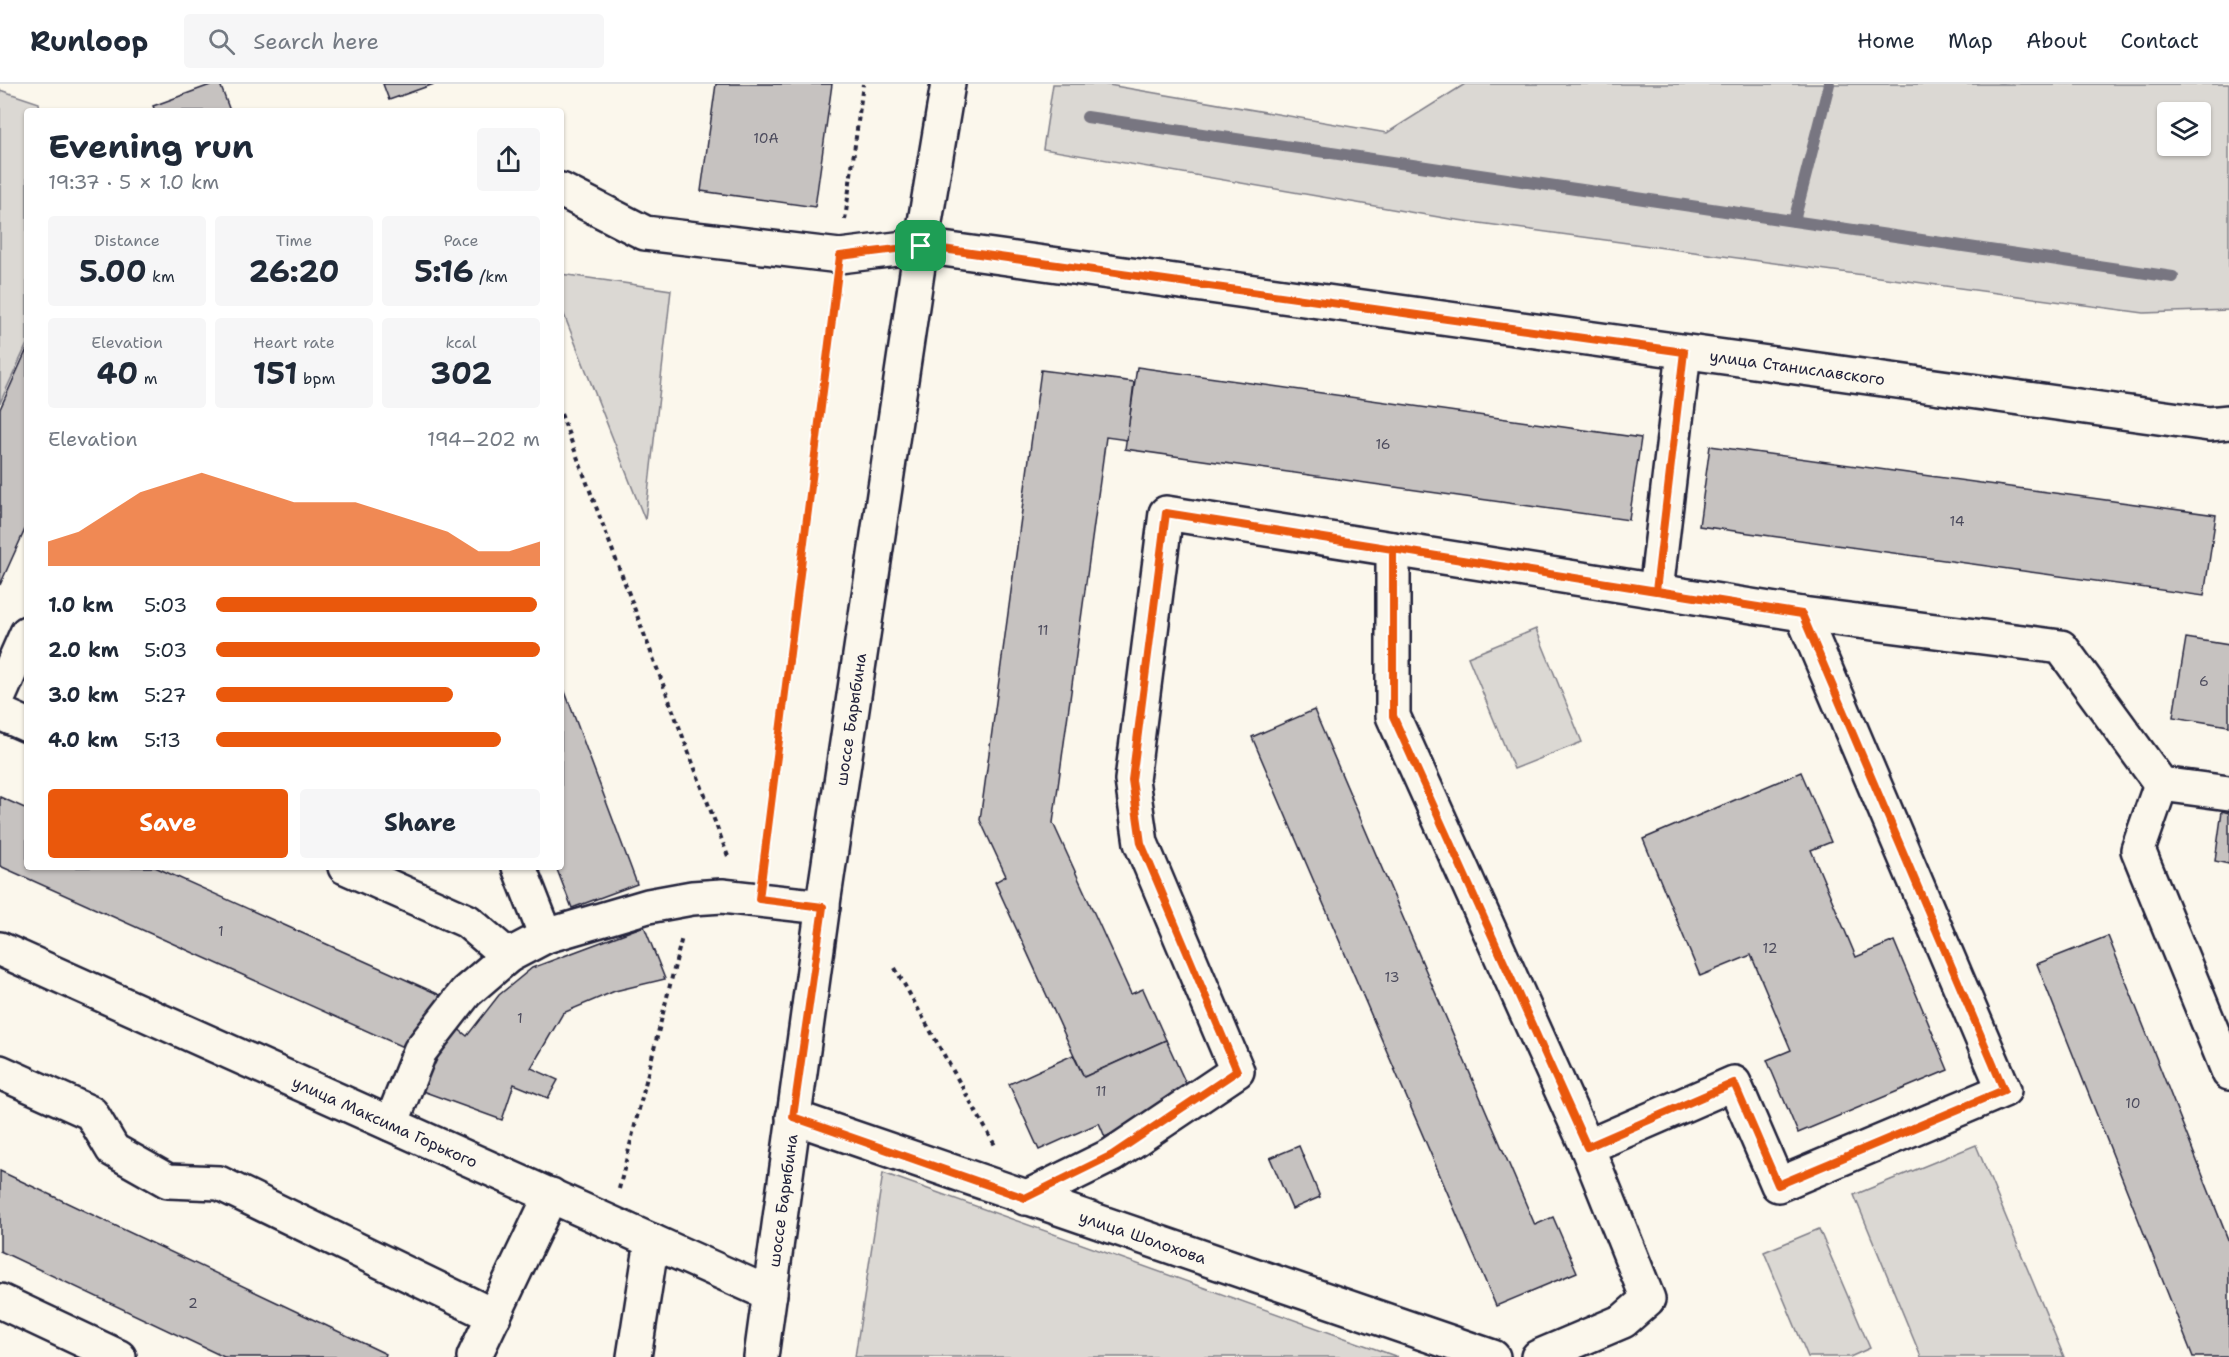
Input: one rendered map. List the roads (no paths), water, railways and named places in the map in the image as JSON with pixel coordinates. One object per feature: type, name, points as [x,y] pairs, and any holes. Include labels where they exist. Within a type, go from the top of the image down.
[{"type":"street","name":"шоссе Барыбина","points":[[761,1357],[823,907],[921,246],[948,84]]},
{"type":"street","name":"улица Станиславского","points":[[564,192],[645,233],[840,256],[921,246],[1684,352],[2219,423]]},
{"type":"street","points":[[1656,591],[1684,352]]},
{"type":"street","points":[[1025,1198],[1112,1155],[1237,1071],[1141,843],[1132,780],[1166,513],[1802,614],[2061,647],[2161,784],[2229,793]]},
{"type":"street","points":[[1393,549],[1393,716],[1587,1147],[1648,1299],[1623,1321],[1538,1357]]},
{"type":"street","points":[[1587,1147],[1734,1083],[1778,1185],[2004,1090],[1802,614]]},
{"type":"street","points":[[0,693],[24,640]]},
{"type":"street","points":[[0,713],[24,724]]},
{"type":"street","points":[[2161,784],[2138,850],[2229,1073]]},
{"type":"street","points":[[352,870],[467,921],[508,956]]},
{"type":"street","points":[[520,870],[546,936]]},
{"type":"street","points":[[391,1124],[420,1051],[466,992],[508,956],[546,936],[648,906],[692,898],[722,896],[823,907]]},
{"type":"street","name":"улица Максима Горького","points":[[0,950],[770,1294]]},
{"type":"street","points":[[0,1072],[91,1113],[113,1150],[168,1181],[219,1184],[494,1316]]},
{"type":"street","name":"улица Шолохова","points":[[793,1117],[1493,1357]]},
{"type":"street","points":[[474,1357],[551,1195]]},
{"type":"street","points":[[633,1357],[652,1241]]},
{"type":"street","points":[[0,1301],[119,1357]]},
{"type":"waterway","points":[[1794,221],[1829,84]]},
{"type":"waterway","points":[[1087,117],[2173,277]]}]
